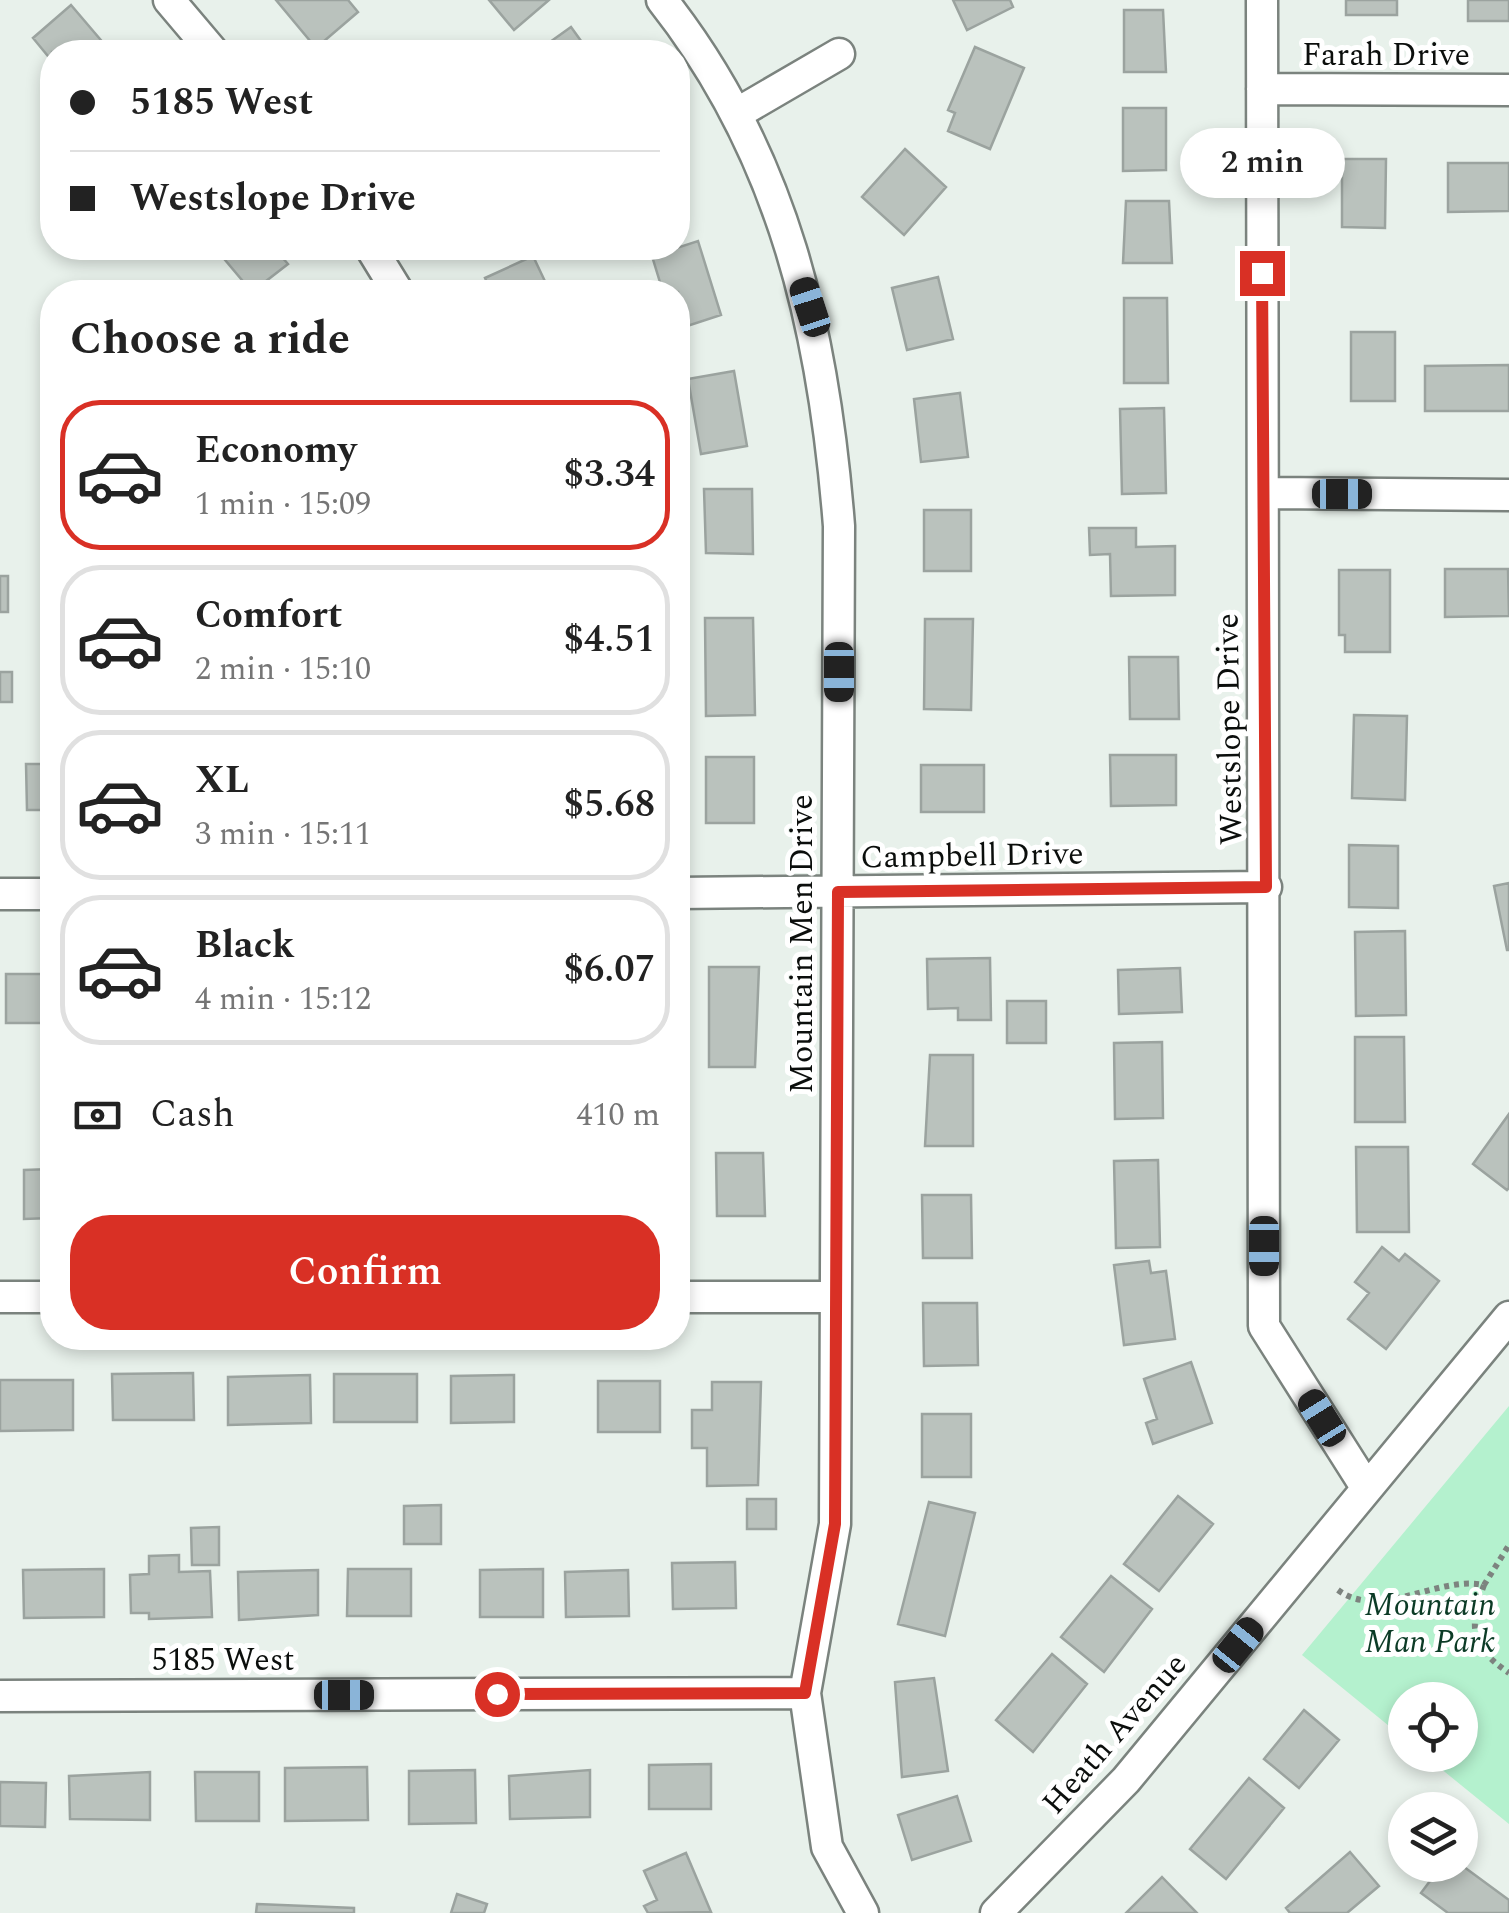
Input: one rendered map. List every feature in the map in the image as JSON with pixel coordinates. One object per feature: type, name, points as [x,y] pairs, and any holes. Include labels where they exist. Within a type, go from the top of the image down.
[{"type":"street","points":[[169,0],[203,40]]},
{"type":"street","name":"Mountain Men Drive","points":[[662,0],[688,40]]},
{"type":"street","name":"Westslope Drive","points":[[1262,0],[1264,1326],[1366,1487]]},
{"type":"street","name":"Mountain Men Drive","points":[[690,43],[736,114],[782,218],[799,271],[830,410],[840,526],[835,1524],[805,1693],[827,1848],[863,1913]]},
{"type":"street","points":[[736,114],[839,54]]},
{"type":"street","name":"Farah Drive","points":[[1262,89],[1509,90]]},
{"type":"street","points":[[1263,494],[1509,495]]},
{"type":"street","name":"Campbell Drive","points":[[690,892],[1266,887]]},
{"type":"street","points":[[0,894],[40,894]]},
{"type":"street","points":[[690,1297],[835,1297]]},
{"type":"street","points":[[0,1298],[40,1298]]},
{"type":"street","name":"Heath Avenue","points":[[996,1913],[1126,1780],[1509,1318]]},
{"type":"street","name":"5185 West","points":[[0,1696],[805,1693]]},
{"type":"path","points":[[1509,1545],[1484,1584],[1474,1611],[1476,1639],[1482,1654],[1509,1673]]},
{"type":"path","points":[[1338,1590],[1350,1598],[1383,1600],[1465,1580],[1484,1584]]},
{"type":"green space","name":"Mountain Man Park","points":[[1509,1406],[1509,1824],[1478,1799],[1478,1792],[1470,1792],[1445,1772],[1478,1772],[1478,1682],[1388,1682],[1388,1725],[1302,1655]]},
{"type":"building","points":[[276,0],[348,0],[358,12],[325,40],[309,40]]},
{"type":"building","points":[[489,0],[549,0],[514,30]]},
{"type":"building","points":[[953,0],[1010,0],[1013,7],[967,30]]},
{"type":"building","points":[[1346,0],[1397,0],[1397,15],[1346,15]]},
{"type":"building","points":[[1468,0],[1509,0],[1509,21],[1468,21]]},
{"type":"building","points":[[71,5],[101,40],[40,40],[40,46],[33,38]]},
{"type":"building","points":[[1124,10],[1163,10],[1166,72],[1124,72]]},
{"type":"building","points":[[571,27],[580,40],[553,40]]},
{"type":"building","points":[[975,47],[1024,68],[990,149],[948,131],[955,113],[948,110]]},
{"type":"building","points":[[1123,108],[1166,108],[1166,170],[1123,171]]},
{"type":"building","points":[[905,149],[946,187],[904,235],[862,197]]},
{"type":"building","points":[[1342,159],[1386,159],[1385,228],[1342,227]]},
{"type":"building","points":[[1448,163],[1509,163],[1509,211],[1448,212]]},
{"type":"building","points":[[1126,201],[1169,201],[1172,263],[1123,263]]},
{"type":"building","points":[[698,241],[721,315],[690,325],[690,280],[659,280],[653,260],[690,260],[690,244]]},
{"type":"building","points":[[225,260],[284,260],[288,264],[267,280],[242,280]]},
{"type":"building","points":[[524,260],[535,260],[544,280],[486,280]]},
{"type":"building","points":[[938,277],[953,339],[907,350],[892,288]]},
{"type":"building","points":[[1124,298],[1167,298],[1168,383],[1124,383]]},
{"type":"building","points":[[1351,332],[1395,332],[1395,401],[1351,401]]},
{"type":"building","points":[[1509,365],[1509,411],[1425,411],[1425,366]]},
{"type":"building","points":[[734,371],[747,446],[701,454],[690,379]]},
{"type":"building","points":[[960,393],[968,457],[921,462],[914,399]]},
{"type":"building","points":[[1164,408],[1166,493],[1122,494],[1120,409]]},
{"type":"building","points":[[704,489],[752,489],[753,554],[706,553]]},
{"type":"building","points":[[924,510],[971,510],[971,571],[924,571]]},
{"type":"building","points":[[1089,528],[1136,528],[1136,547],[1175,546],[1175,595],[1111,596],[1110,554],[1090,555]]},
{"type":"building","points":[[1445,569],[1508,569],[1509,616],[1445,617]]},
{"type":"building","points":[[1339,570],[1390,570],[1390,652],[1345,652],[1345,635],[1339,635]]},
{"type":"building","points":[[0,576],[8,576],[8,612],[0,612]]},
{"type":"building","points":[[705,618],[753,618],[755,715],[706,716]]},
{"type":"building","points":[[925,619],[973,619],[971,710],[924,709]]},
{"type":"building","points":[[1129,657],[1178,657],[1179,719],[1130,719]]},
{"type":"building","points":[[0,672],[12,672],[12,702],[0,702]]},
{"type":"building","points":[[1354,715],[1407,716],[1405,800],[1352,798]]},
{"type":"building","points":[[1110,755],[1176,755],[1176,805],[1111,806]]},
{"type":"building","points":[[706,757],[754,757],[754,823],[706,823]]},
{"type":"building","points":[[26,764],[40,764],[40,810],[27,810]]},
{"type":"building","points":[[921,765],[984,765],[984,812],[921,812]]},
{"type":"building","points":[[1349,845],[1398,846],[1398,908],[1349,907]]},
{"type":"building","points":[[1509,883],[1509,950],[1507,950],[1494,886]]},
{"type":"building","points":[[1405,931],[1406,1015],[1356,1016],[1355,932]]},
{"type":"building","points":[[990,958],[991,1020],[958,1020],[958,1008],[928,1009],[927,959]]},
{"type":"building","points":[[709,967],[759,967],[755,1067],[709,1067]]},
{"type":"building","points":[[1180,968],[1182,1012],[1119,1014],[1118,970]]},
{"type":"building","points":[[6,974],[40,974],[40,1023],[6,1023]]},
{"type":"building","points":[[1007,1001],[1046,1001],[1046,1043],[1007,1043]]},
{"type":"building","points":[[1355,1037],[1404,1037],[1405,1122],[1355,1122]]},
{"type":"building","points":[[1162,1042],[1163,1118],[1115,1119],[1114,1043]]},
{"type":"building","points":[[930,1055],[973,1055],[973,1146],[925,1146]]},
{"type":"building","points":[[1509,1114],[1509,1188],[1507,1190],[1473,1164]]},
{"type":"building","points":[[1356,1147],[1408,1147],[1409,1232],[1357,1232]]},
{"type":"building","points":[[716,1153],[763,1153],[765,1216],[717,1216]]},
{"type":"building","points":[[1158,1160],[1160,1247],[1116,1248],[1114,1161]]},
{"type":"building","points":[[40,1169],[40,1218],[24,1219],[24,1170]]},
{"type":"building","points":[[922,1195],[971,1195],[972,1258],[923,1258]]},
{"type":"building","points":[[1382,1247],[1399,1261],[1405,1254],[1439,1281],[1386,1349],[1348,1319],[1369,1293],[1355,1282]]},
{"type":"building","points":[[1149,1261],[1151,1273],[1166,1271],[1175,1339],[1124,1345],[1114,1265]]},
{"type":"building","points":[[923,1303],[977,1303],[978,1365],[924,1366]]},
{"type":"building","points":[[1191,1362],[1212,1423],[1153,1444],[1146,1423],[1157,1419],[1144,1379]]},
{"type":"building","points":[[193,1373],[194,1420],[113,1420],[112,1374]]},
{"type":"building","points":[[334,1374],[417,1374],[417,1422],[334,1422]]},
{"type":"building","points":[[310,1375],[311,1423],[228,1425],[228,1377]]},
{"type":"building","points":[[514,1375],[514,1422],[451,1423],[451,1376]]},
{"type":"building","points":[[0,1380],[73,1380],[73,1430],[0,1431]]},
{"type":"building","points":[[598,1381],[660,1381],[660,1432],[598,1432]]},
{"type":"building","points":[[712,1382],[761,1382],[758,1485],[707,1486],[707,1448],[692,1448],[692,1410],[712,1410]]},
{"type":"building","points":[[922,1414],[971,1414],[971,1477],[922,1477]]},
{"type":"building","points":[[1178,1496],[1213,1524],[1159,1591],[1124,1564]]},
{"type":"building","points":[[747,1499],[776,1499],[776,1529],[747,1529]]},
{"type":"building","points":[[929,1502],[975,1513],[945,1636],[898,1624]]},
{"type":"building","points":[[441,1505],[441,1544],[404,1544],[404,1506]]},
{"type":"building","points":[[219,1527],[219,1565],[192,1565],[191,1528]]},
{"type":"building","points":[[179,1555],[179,1572],[210,1571],[212,1617],[149,1619],[149,1613],[131,1613],[130,1575],[149,1574],[149,1556]]},
{"type":"building","points":[[735,1562],[736,1608],[673,1609],[672,1563]]},
{"type":"building","points":[[104,1569],[104,1617],[24,1618],[23,1570]]},
{"type":"building","points":[[348,1569],[411,1569],[411,1616],[347,1616]]},
{"type":"building","points":[[543,1569],[543,1617],[480,1617],[480,1570]]},
{"type":"building","points":[[318,1570],[318,1615],[239,1620],[238,1572]]},
{"type":"building","points":[[628,1570],[629,1616],[566,1617],[565,1572]]},
{"type":"building","points":[[1111,1576],[1152,1609],[1104,1672],[1061,1637]]},
{"type":"building","points":[[1052,1654],[1087,1684],[1033,1752],[996,1720]]},
{"type":"building","points":[[934,1678],[948,1771],[902,1777],[895,1682]]},
{"type":"building","points":[[1304,1710],[1339,1740],[1299,1788],[1264,1759]]},
{"type":"building","points":[[711,1764],[711,1809],[649,1809],[649,1765]]},
{"type":"building","points":[[367,1767],[368,1820],[285,1821],[285,1768]]},
{"type":"building","points":[[475,1770],[476,1823],[409,1824],[409,1771]]},
{"type":"building","points":[[590,1770],[590,1817],[510,1819],[509,1776]]},
{"type":"building","points":[[150,1772],[150,1820],[70,1819],[69,1776]]},
{"type":"building","points":[[195,1772],[259,1772],[259,1821],[196,1821]]},
{"type":"building","points":[[1249,1778],[1284,1808],[1226,1879],[1190,1849]]},
{"type":"building","points":[[0,1782],[46,1783],[45,1827],[0,1826]]},
{"type":"building","points":[[957,1796],[971,1841],[912,1860],[898,1815]]},
{"type":"building","points":[[1350,1852],[1379,1886],[1347,1913],[1290,1913],[1286,1908]]},
{"type":"building","points":[[686,1853],[711,1912],[648,1913],[644,1906],[657,1900],[644,1871]]},
{"type":"building","points":[[1162,1877],[1197,1913],[1126,1913]]},
{"type":"building","points":[[1478,1877],[1509,1900],[1509,1913],[1448,1913],[1421,1893],[1429,1882],[1478,1882]]},
{"type":"building","points":[[457,1894],[487,1904],[484,1913],[451,1913]]},
{"type":"building","points":[[257,1904],[354,1908],[354,1913],[256,1913]]},
{"type":"route","points":[[497,1694],[805,1693],[835,1524],[838,892],[1266,887],[1262,273]]}]
